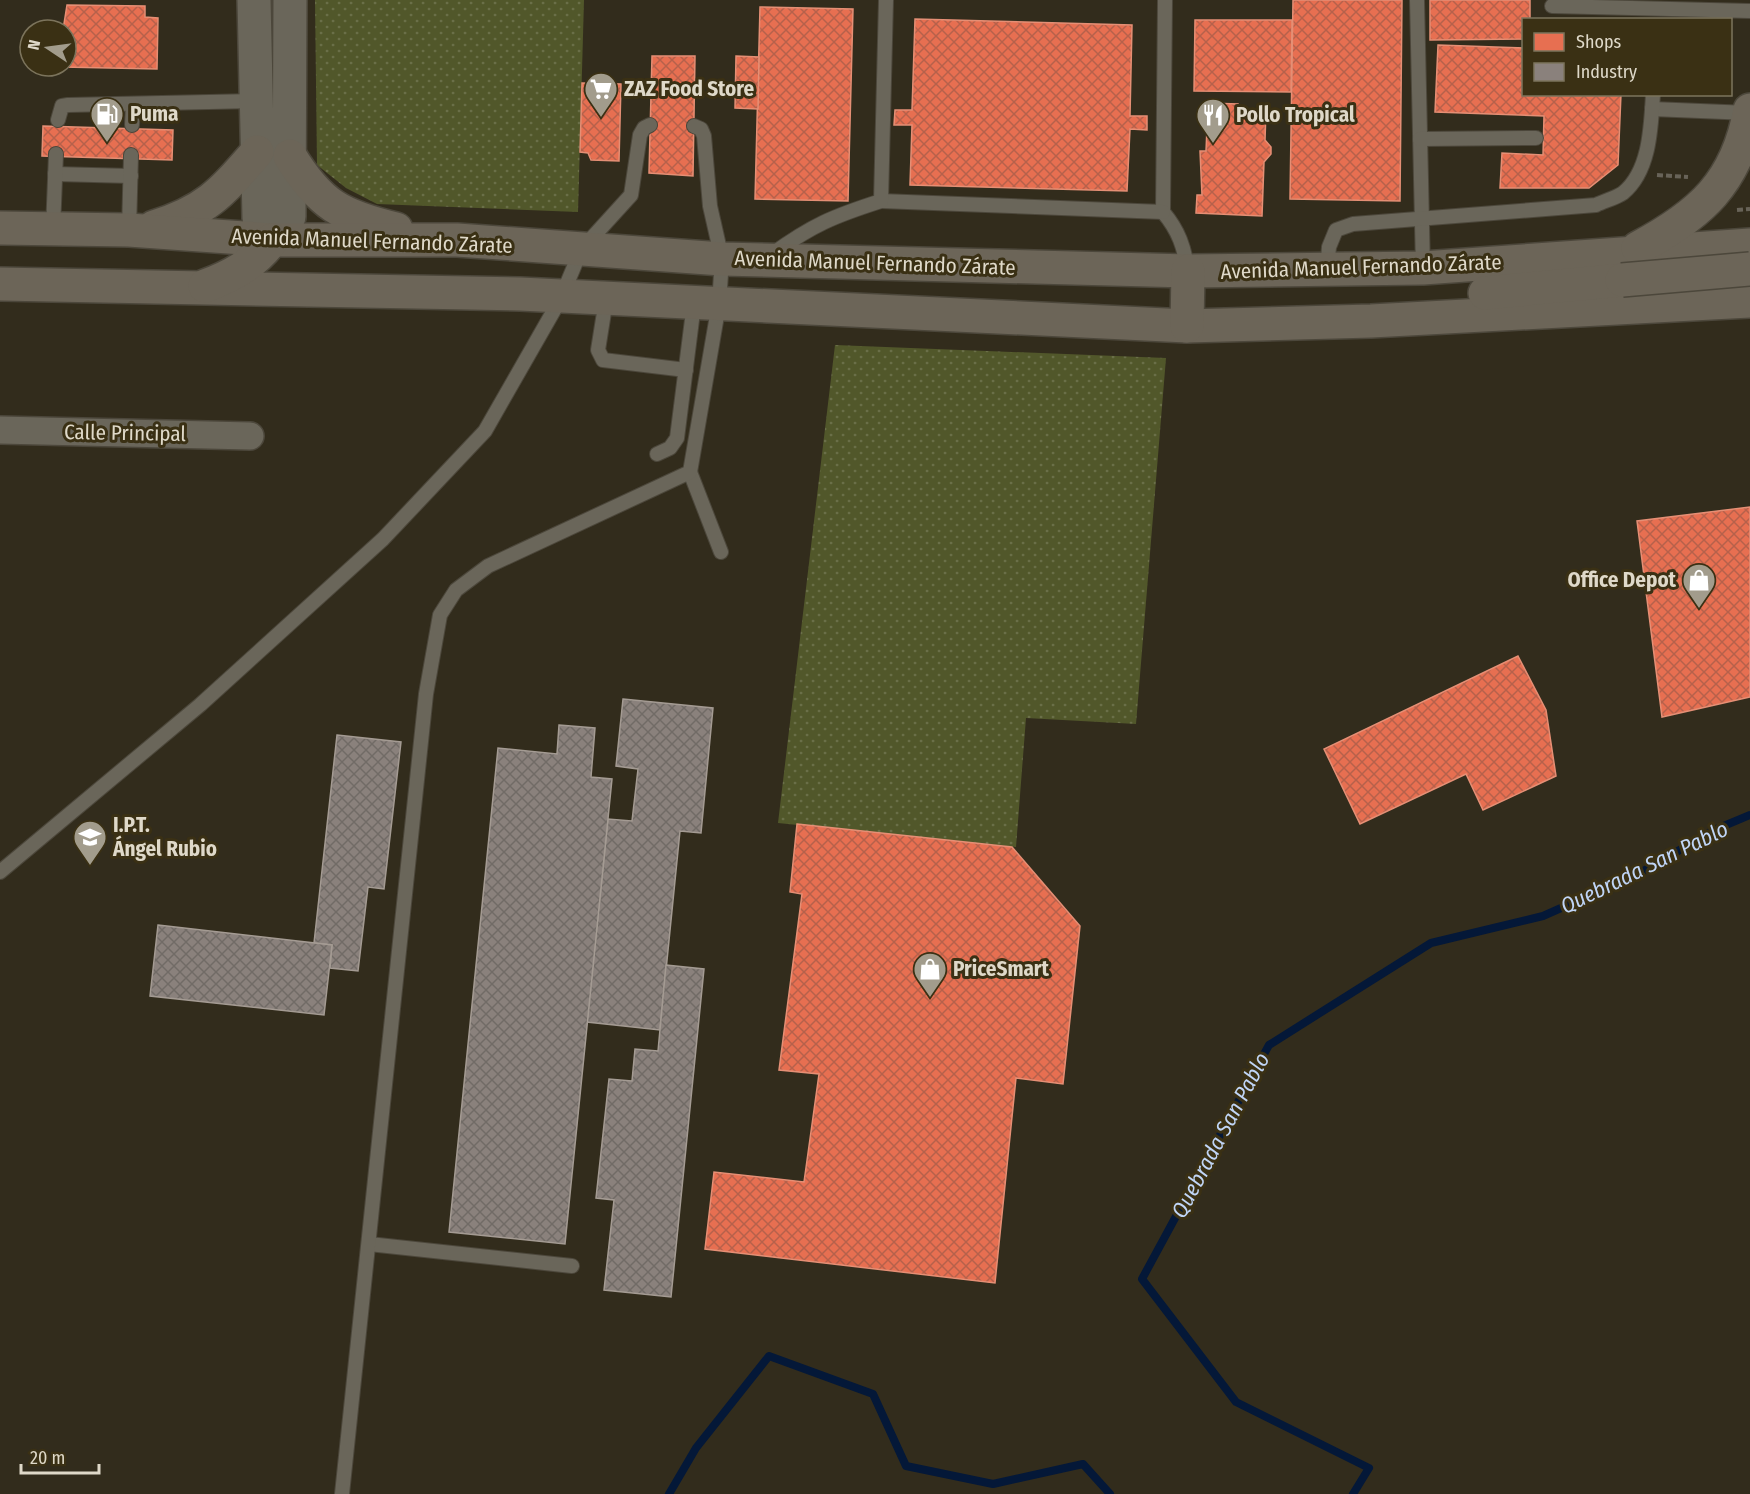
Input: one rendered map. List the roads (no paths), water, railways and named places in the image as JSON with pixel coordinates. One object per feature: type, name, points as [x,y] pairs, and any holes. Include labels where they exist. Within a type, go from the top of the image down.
[{"type":"main road","points":[[1624,267],[1705,203],[1728,174],[1744,135],[1750,111]]},
{"type":"main road","points":[[135,231],[177,220],[201,209],[220,194],[257,152]]},
{"type":"main road","points":[[290,156],[309,186],[345,214],[396,229],[457,240]]},
{"type":"main road","name":"Avenida Manuel Fernando Zárate","points":[[0,228],[135,231],[272,240],[457,240],[722,259],[1188,272],[1624,267],[1750,245]]},
{"type":"main road","points":[[197,290],[248,266],[262,254],[272,240],[310,269],[354,289]]},
{"type":"main road","points":[[1371,321],[1405,305],[1434,298],[1624,267],[1750,269]]},
{"type":"main road","points":[[1187,326],[1188,272]]},
{"type":"main road","points":[[0,284],[197,290],[354,289],[1187,326],[1371,321],[1750,301]]},
{"type":"street","points":[[254,0],[259,218],[272,240],[289,217],[290,0]]},
{"type":"street","points":[[255,101],[290,102]]},
{"type":"street","name":"Calle Principal","points":[[0,430],[250,436]]},
{"type":"lane","points":[[881,201],[886,0]]},
{"type":"lane","points":[[1165,0],[1163,212],[1177,229],[1184,247],[1188,272]]},
{"type":"lane","points":[[1417,0],[1423,268]]},
{"type":"lane","points":[[1552,6],[1750,10]]},
{"type":"lane","points":[[58,120],[62,106],[255,101]]},
{"type":"lane","points":[[1327,271],[1329,247],[1336,230],[1353,224],[1596,205],[1622,193],[1639,174],[1647,149],[1653,102],[1750,111]]},
{"type":"lane","points":[[132,125],[133,105]]},
{"type":"lane","points":[[0,872],[200,705],[383,539],[485,431],[561,298],[581,250],[631,195],[640,135],[644,128],[650,125]]},
{"type":"lane","points":[[657,454],[669,448],[677,438],[686,370],[722,259],[710,206],[704,136],[701,129],[694,126]]},
{"type":"lane","points":[[1420,139],[1536,138]]},
{"type":"lane","points":[[53,229],[56,154]]},
{"type":"lane","points":[[131,156],[130,176],[135,231]]},
{"type":"lane","points":[[55,174],[130,176]]},
{"type":"lane","points":[[765,260],[806,229],[836,215],[881,201],[1163,212]]},
{"type":"lane","points":[[606,300],[598,350],[603,360],[686,370]]},
{"type":"lane","points":[[707,304],[690,472],[721,552]]},
{"type":"lane","points":[[342,1494],[426,694],[440,615],[456,590],[488,566],[690,472]]},
{"type":"lane","points":[[369,1244],[572,1266]]},
{"type":"waterway","name":"Quebrada San Pablo","points":[[1353,1494],[1369,1468],[1236,1402],[1142,1279],[1269,1045],[1431,943],[1543,916],[1640,873],[1714,830],[1750,815]]},
{"type":"waterway","name":"Quebrada San Pablo","points":[[669,1494],[696,1448],[769,1356],[873,1394],[906,1466],[993,1484],[1083,1464],[1110,1494]]},
{"type":"place","name":"ZAZ Food Store","points":[[601,118]]},
{"type":"place","name":"Puma","points":[[107,143]]},
{"type":"place","name":"Pollo Tropical","points":[[1213,144]]},
{"type":"place","name":"Office Depot","points":[[1699,609]]},
{"type":"place","name":"I.P.T. Ángel Rubio","points":[[90,866]]},
{"type":"place","name":"PriceSmart","points":[[930,998]]}]
